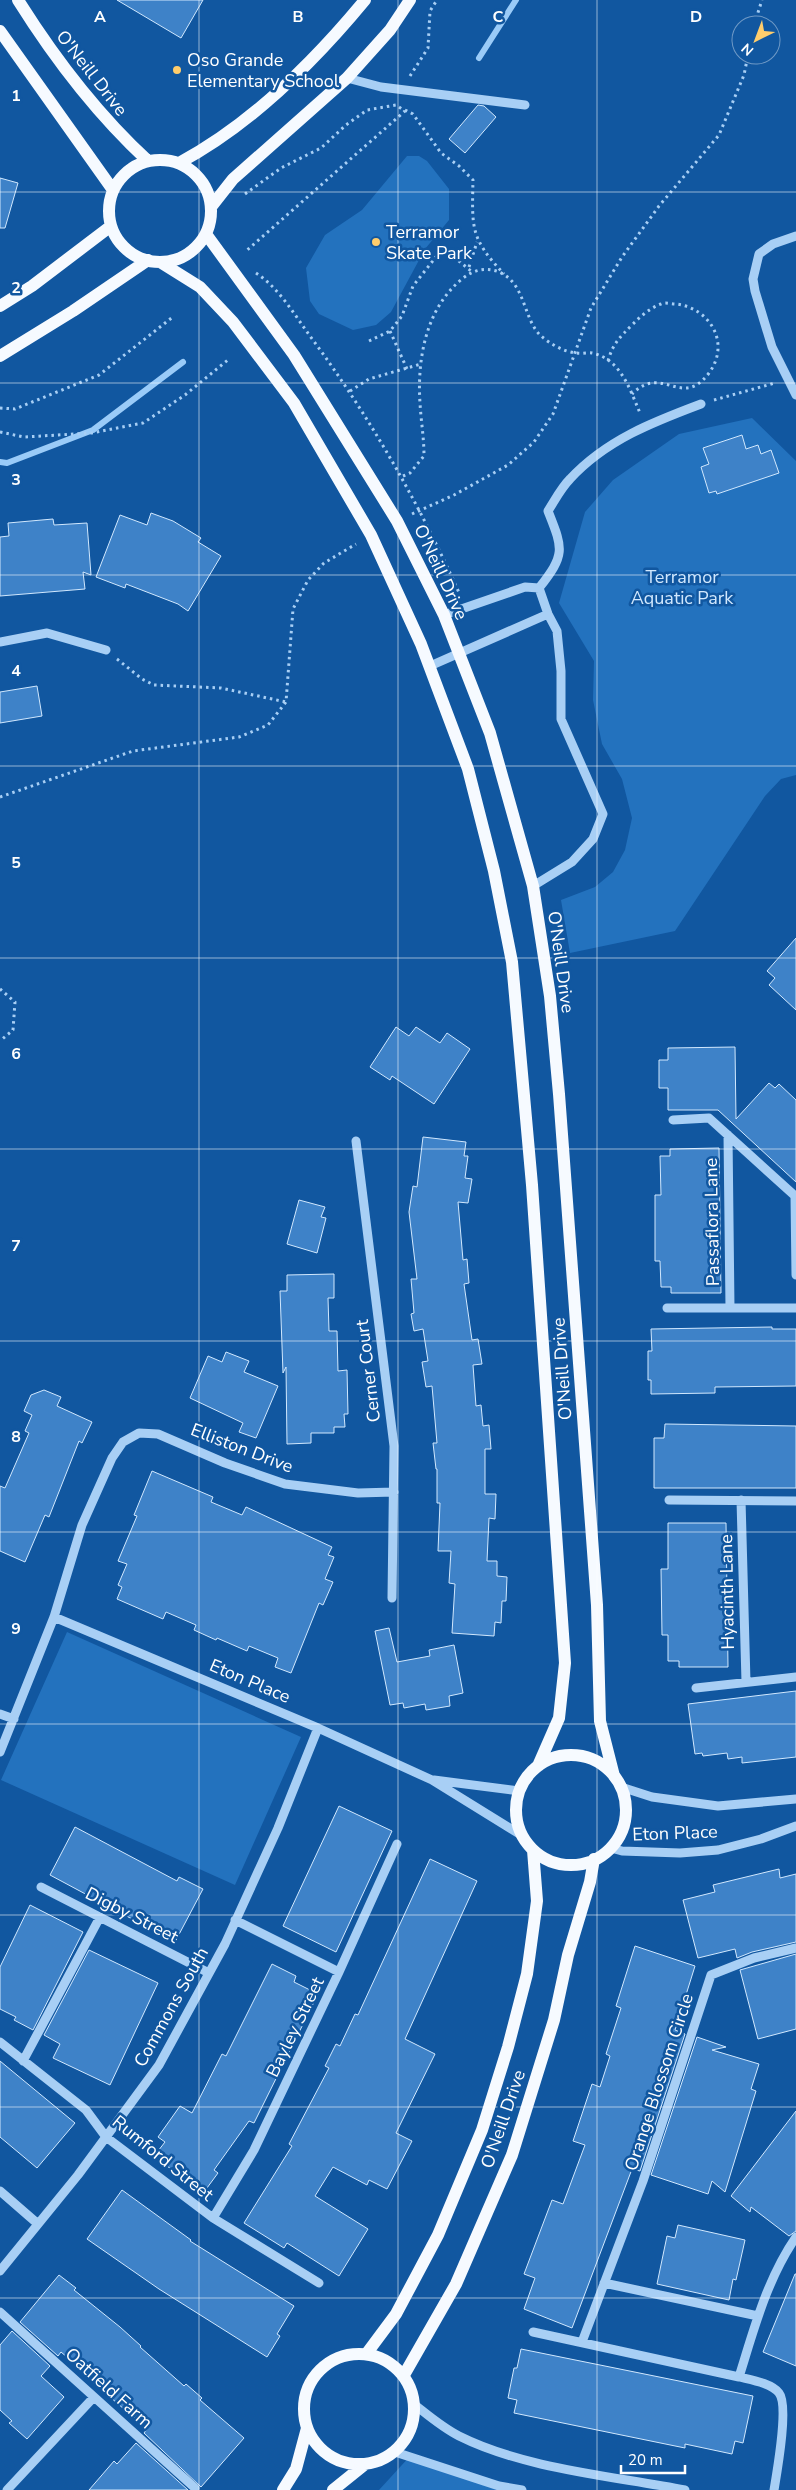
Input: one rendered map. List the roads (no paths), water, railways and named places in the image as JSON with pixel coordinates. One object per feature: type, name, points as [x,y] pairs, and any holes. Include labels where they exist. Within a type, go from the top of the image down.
[{"type":"main road","name":"O'Neill Drive","points":[[18,0],[53,56],[118,133],[148,161]]},
{"type":"main road","points":[[179,163],[210,147],[293,79],[336,36],[366,0]]},
{"type":"main road","points":[[211,207],[233,179],[347,78],[390,30],[410,0]]},
{"type":"main road","points":[[0,31],[112,190]]},
{"type":"main road","points":[[0,306],[32,286],[110,226],[109,202],[112,190],[121,177],[133,167],[148,161],[164,159],[179,163],[191,170],[201,181],[208,193],[211,207],[210,221],[206,234],[198,246],[174,260],[154,261],[0,356]]},
{"type":"main road","name":"O'Neill Drive","points":[[110,226],[119,241],[132,254],[154,261],[200,287],[233,322],[294,403],[370,535],[430,666],[468,769],[494,870],[512,962],[532,1185],[565,1664],[559,1718],[538,1766]]},
{"type":"main road","name":"O'Neill Drive","points":[[206,234],[294,355],[397,521],[444,615],[490,733],[533,886],[550,996],[559,1094],[598,1605],[600,1721],[614,1776],[621,1787],[626,1806],[621,1833],[611,1848],[599,1858],[573,1865],[563,1865],[548,1860],[533,1850],[521,1835],[516,1806],[519,1791],[529,1774],[538,1766],[556,1757],[573,1755],[595,1761],[614,1776]]},
{"type":"main road","name":"O'Neill Drive","points":[[367,2354],[396,2314],[438,2234],[482,2130],[508,2047],[527,1974],[537,1901],[533,1850]]},
{"type":"main road","name":"O'Neill Drive","points":[[404,2375],[456,2284],[512,2154],[554,2020],[568,1955],[590,1882],[594,1859]]},
{"type":"main road","points":[[283,2490],[296,2469],[306,2428],[304,2409],[306,2390],[316,2374],[330,2361],[348,2354],[367,2354],[394,2365],[404,2375],[412,2389],[415,2405],[414,2422],[407,2439],[395,2452],[381,2461],[364,2465],[346,2463],[329,2456],[316,2444],[306,2428]]},
{"type":"main road","points":[[333,2490],[364,2465]]},
{"type":"street","points":[[347,78],[381,86],[525,105]]},
{"type":"street","points":[[796,236],[774,244],[760,254],[753,279],[772,347],[796,395]]},
{"type":"street","points":[[539,588],[556,566],[561,543],[548,510],[569,480],[601,451],[645,425],[701,404]]},
{"type":"street","points":[[444,615],[525,587],[539,588]]},
{"type":"street","points":[[533,886],[572,862],[593,839],[602,814],[561,719],[561,671],[557,631],[548,614],[539,588]]},
{"type":"street","points":[[430,666],[548,614]]},
{"type":"street","points":[[0,642],[47,633],[106,650]]},
{"type":"street","name":"Passaflora Lane","points":[[673,1120],[709,1118],[796,1196],[796,1276]]},
{"type":"street","name":"Passaflora Lane","points":[[728,1135],[730,1308]]},
{"type":"street","name":"Cerner Court","points":[[356,1141],[394,1446],[392,1598]]},
{"type":"street","name":"Passaflora Lane","points":[[667,1308],[796,1308]]},
{"type":"street","name":"Elliston Drive","points":[[54,1617],[82,1525],[112,1458],[123,1442],[139,1433],[158,1434],[225,1463],[285,1484],[358,1493],[394,1492]]},
{"type":"street","points":[[669,1500],[796,1501]]},
{"type":"street","name":"Hyacinth Lane","points":[[741,1500],[746,1682]]},
{"type":"street","points":[[0,1752],[54,1617]]},
{"type":"street","name":"Eton Place","points":[[54,1617],[318,1728],[432,1780],[521,1835]]},
{"type":"street","points":[[696,1688],[796,1677]]},
{"type":"street","points":[[0,1714],[14,1720]]},
{"type":"street","name":"Commons South","points":[[0,2271],[106,2137],[159,2065],[209,1973],[235,1920],[278,1828],[318,1728]]},
{"type":"street","name":"Eton Place","points":[[432,1780],[519,1791]]},
{"type":"street","name":"Eton Place","points":[[621,1787],[652,1797],[718,1806],[796,1799]]},
{"type":"street","name":"Eton Place","points":[[611,1848],[622,1851],[680,1852],[718,1850],[761,1839],[796,1826]]},
{"type":"street","name":"Bayley Street","points":[[213,2218],[254,2150],[339,1972],[397,1844]]},
{"type":"street","name":"Digby Street","points":[[41,1887],[209,1973]]},
{"type":"street","points":[[24,2061],[100,1917]]},
{"type":"street","points":[[235,1920],[339,1972]]},
{"type":"street","name":"Orange Blossom Circle","points":[[582,2342],[643,2181],[711,1975],[754,1958],[796,1948]]},
{"type":"street","name":"Rumford Street","points":[[0,2042],[86,2110],[106,2137],[213,2218],[318,2283]]},
{"type":"street","points":[[0,2191],[38,2224]]},
{"type":"street","points":[[739,2377],[758,2316],[780,2260],[796,2237]]},
{"type":"street","points":[[604,2283],[758,2316]]},
{"type":"street","name":"Oatfield Farm","points":[[0,2312],[196,2488]]},
{"type":"street","points":[[533,2332],[739,2377],[772,2387],[779,2393],[782,2402],[781,2441],[774,2490]]},
{"type":"street","points":[[7,2490],[94,2397]]},
{"type":"street","points":[[415,2405],[445,2428],[492,2450],[530,2461],[685,2490]]},
{"type":"street","points":[[395,2452],[499,2486],[522,2490]]},
{"type":"waterway","points":[[479,58],[516,0]]},
{"type":"waterway","points":[[0,462],[7,463],[93,430],[183,362]]},
{"type":"place","name":"Oso Grande Elementary School","points":[[177,70]]},
{"type":"place","name":"Terramor Skate Park","points":[[376,242]]},
{"type":"park label","name":"Terramor Aquatic Park","points":[[682,587]]}]
